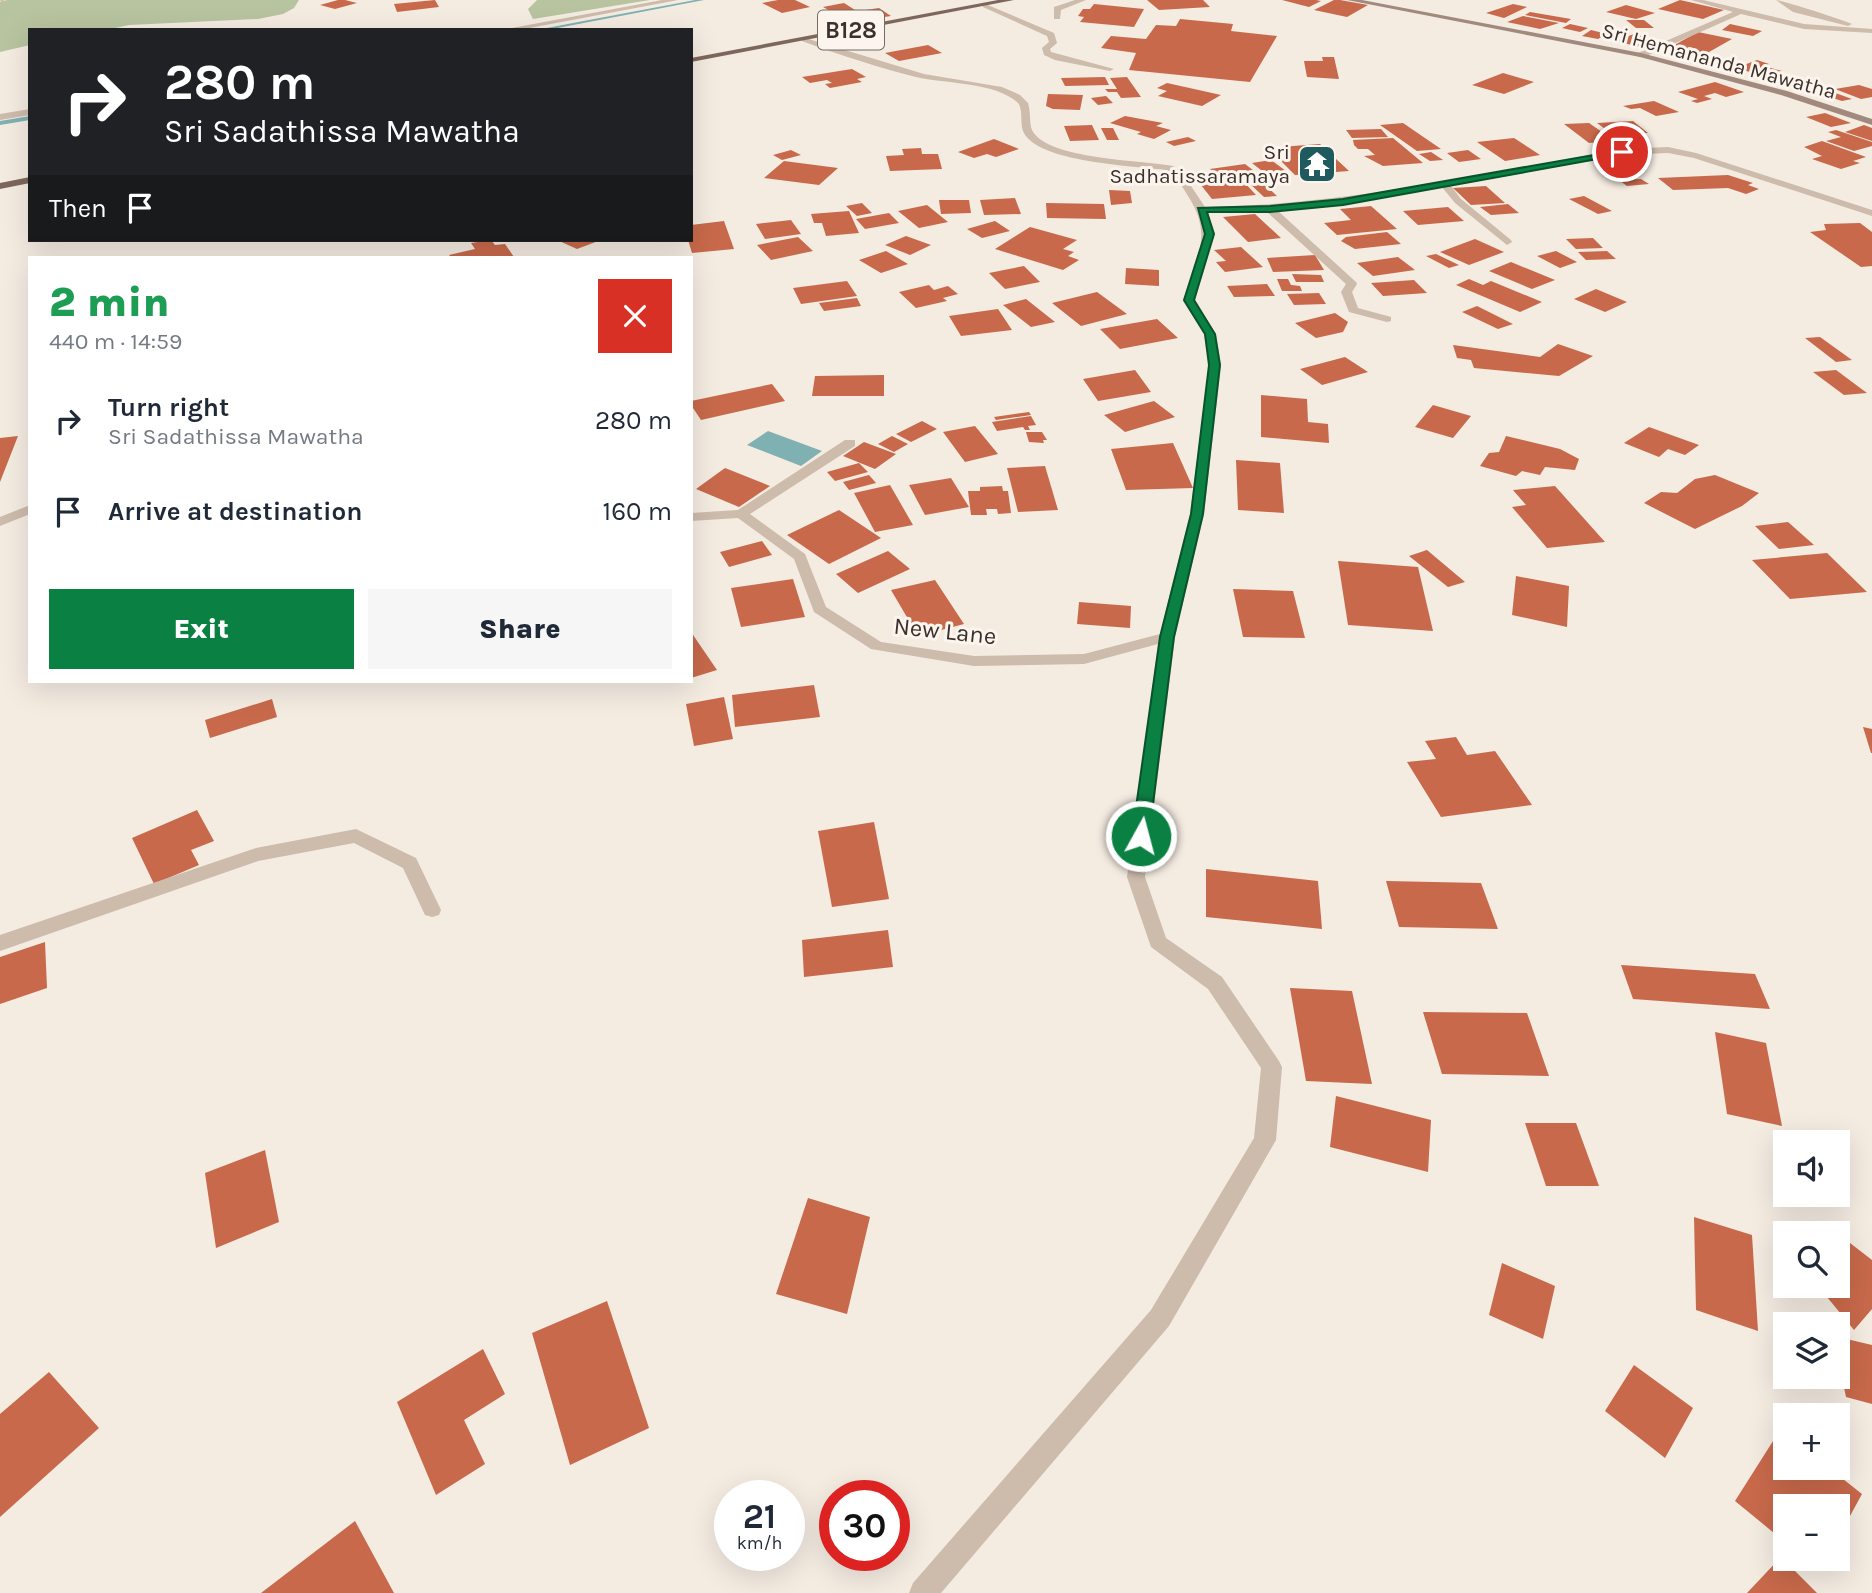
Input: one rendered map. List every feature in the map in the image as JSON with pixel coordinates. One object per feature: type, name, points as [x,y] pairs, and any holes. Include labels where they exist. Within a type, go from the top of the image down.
[{"type":"main road","name":"B128","points":[[693,60],[1010,0]]},
{"type":"main road","name":"Sri Hemananda Mawatha","points":[[1351,0],[1641,55],[1784,93],[1872,122]]},
{"type":"main road","points":[[0,186],[28,180]]},
{"type":"street","points":[[516,28],[674,0]]},
{"type":"street","points":[[1057,17],[1057,9],[1082,0]]},
{"type":"street","points":[[1695,0],[1787,25],[1840,33],[1872,29]]},
{"type":"street","points":[[1780,0],[1797,10],[1872,29]]},
{"type":"street","points":[[986,5],[1051,35],[1053,44],[1046,48],[1047,53],[1058,58],[1110,69]]},
{"type":"street","points":[[1641,55],[1740,12]]},
{"type":"street","points":[[805,39],[906,72],[946,82],[994,88],[1016,96],[1024,103],[1027,130],[1034,139],[1066,154],[1170,168],[1178,173],[1202,210],[1209,234],[1189,300],[1210,334],[1215,365],[1197,514],[1167,637],[1136,877],[1158,942],[1215,983],[1272,1067],[1265,1140],[1160,1318],[923,1593]]},
{"type":"street","points":[[0,117],[28,112]]},
{"type":"street","points":[[1202,210],[1270,209],[1343,202],[1622,152],[1668,150],[1696,156],[1872,213]]},
{"type":"street","points":[[1444,183],[1458,201],[1507,242]]},
{"type":"street","points":[[1270,209],[1352,284],[1346,292],[1353,310],[1387,319]]},
{"type":"street","points":[[693,517],[741,514],[850,443]]},
{"type":"street","points":[[0,522],[28,510]]},
{"type":"street","name":"New Lane","points":[[741,514],[800,557],[819,609],[877,646],[974,661],[1084,659],[1167,637]]},
{"type":"street","points":[[0,943],[256,855],[356,836],[410,863],[432,910]]},
{"type":"green space","points":[[299,0],[294,8],[283,14],[258,19],[129,25],[115,28],[28,28],[28,45],[0,52],[0,2]]},
{"type":"green space","points":[[537,0],[650,0],[533,19],[528,9]]},
{"type":"water","points":[[768,431],[822,451],[801,466],[747,445]]},
{"type":"building","points":[[338,0],[357,3],[335,9],[320,5]]},
{"type":"building","points":[[435,0],[439,7],[397,12],[394,4]]},
{"type":"building","points":[[795,0],[810,7],[782,13],[762,3]]},
{"type":"building","points":[[1147,0],[1203,0],[1210,7],[1159,10]]},
{"type":"building","points":[[1282,0],[1316,0],[1321,1],[1309,7]]},
{"type":"building","points":[[1334,0],[1368,5],[1347,17],[1314,10]]},
{"type":"building","points":[[1680,0],[1724,10],[1703,19],[1658,9]]},
{"type":"building","points":[[844,3],[855,10],[847,12],[853,15],[841,17],[823,7]]},
{"type":"building","points":[[1094,4],[1144,9],[1134,27],[1080,22],[1084,17],[1078,16],[1083,9],[1090,9]]},
{"type":"building","points":[[1513,4],[1527,7],[1504,18],[1486,13]]},
{"type":"building","points":[[1626,5],[1655,13],[1636,19],[1606,12]]},
{"type":"building","points":[[879,8],[891,16],[871,19],[859,11]]},
{"type":"building","points":[[1530,12],[1571,19],[1566,23],[1525,15]]},
{"type":"building","points":[[1523,16],[1559,23],[1540,29],[1507,22]]},
{"type":"building","points":[[1180,19],[1233,24],[1231,31],[1277,36],[1250,82],[1129,70],[1136,53],[1101,48],[1111,36],[1146,39],[1156,25],[1176,26]]},
{"type":"building","points":[[1626,20],[1644,20],[1654,28],[1636,28]]},
{"type":"building","points":[[1570,24],[1588,28],[1580,32],[1562,28]]},
{"type":"building","points":[[1730,24],[1762,31],[1753,36],[1722,30]]},
{"type":"building","points":[[1591,30],[1607,34],[1598,39],[1582,36]]},
{"type":"building","points":[[1698,32],[1732,39],[1702,56],[1669,48]]},
{"type":"building","points":[[1634,34],[1656,41],[1640,47],[1615,41]]},
{"type":"building","points":[[928,45],[942,53],[899,61],[885,53]]},
{"type":"building","points":[[1322,57],[1334,57],[1339,79],[1307,77],[1304,61],[1323,61]]},
{"type":"building","points":[[1757,60],[1769,64],[1763,66],[1782,71],[1767,77],[1736,68]]},
{"type":"building","points":[[852,69],[866,77],[857,79],[862,82],[830,88],[825,84],[832,83],[827,80],[810,83],[802,77]]},
{"type":"building","points":[[1503,73],[1534,82],[1504,94],[1472,85]]},
{"type":"building","points":[[1105,77],[1109,85],[1065,86],[1061,78]]},
{"type":"building","points":[[1127,77],[1141,97],[1121,98],[1117,92],[1108,92],[1105,89],[1117,89],[1110,78]]},
{"type":"building","points":[[1715,82],[1744,92],[1726,97],[1715,93],[1704,96],[1712,99],[1697,103],[1691,101],[1698,99],[1678,92]]},
{"type":"building","points":[[1167,83],[1221,95],[1202,106],[1158,96],[1167,91],[1157,88]]},
{"type":"building","points":[[1859,85],[1872,89],[1872,97],[1861,99],[1835,89]]},
{"type":"building","points":[[1830,91],[1852,99],[1842,101],[1820,94]]},
{"type":"building","points":[[1048,94],[1083,95],[1080,110],[1053,109],[1046,106]]},
{"type":"building","points":[[1106,96],[1113,103],[1098,105],[1091,98]]},
{"type":"building","points":[[1654,101],[1679,112],[1656,116],[1640,108],[1623,106]]},
{"type":"building","points":[[1825,113],[1851,123],[1831,127],[1806,117]]},
{"type":"building","points":[[1125,116],[1163,123],[1156,126],[1171,130],[1154,139],[1137,134],[1141,132],[1110,123]]},
{"type":"building","points":[[1633,121],[1648,133],[1612,134],[1597,123]]},
{"type":"building","points":[[1403,123],[1441,149],[1417,151],[1380,125]]},
{"type":"building","points":[[1589,123],[1615,141],[1589,143],[1564,124]]},
{"type":"building","points":[[1092,125],[1099,140],[1070,141],[1064,126]]},
{"type":"building","points":[[1864,125],[1872,128],[1872,141],[1845,132]]},
{"type":"building","points":[[1101,128],[1113,128],[1119,140],[1107,140]]},
{"type":"building","points":[[1381,129],[1388,137],[1352,138],[1346,130]]},
{"type":"building","points":[[1836,130],[1872,142],[1872,146],[1854,151],[1826,141],[1841,137],[1828,132]]},
{"type":"building","points":[[1188,137],[1196,141],[1174,146],[1166,142]]},
{"type":"building","points":[[1393,138],[1423,163],[1383,166],[1364,156],[1375,155],[1368,149],[1358,149],[1353,140]]},
{"type":"building","points":[[1514,138],[1540,155],[1505,161],[1477,142]]},
{"type":"building","points":[[994,139],[1019,149],[996,157],[987,154],[974,158],[958,152]]},
{"type":"building","points":[[1822,141],[1866,157],[1853,161],[1860,163],[1841,169],[1812,159],[1822,156],[1804,147]]},
{"type":"building","points":[[1320,144],[1349,171],[1295,175],[1268,148]]},
{"type":"building","points":[[921,148],[922,154],[938,154],[942,169],[890,171],[886,156],[904,155],[902,149]]},
{"type":"building","points":[[791,150],[801,155],[782,160],[773,155]]},
{"type":"building","points":[[1468,150],[1481,159],[1459,162],[1447,153]]},
{"type":"building","points":[[1431,152],[1443,160],[1430,161],[1419,154]]},
{"type":"building","points":[[1271,160],[1286,171],[1266,174],[1252,163]]},
{"type":"building","points":[[784,161],[838,168],[819,185],[764,178]]},
{"type":"building","points":[[1245,164],[1262,177],[1226,182],[1210,169]]},
{"type":"building","points":[[1728,175],[1753,183],[1748,185],[1759,189],[1746,194],[1728,188],[1673,190],[1658,178]]},
{"type":"building","points":[[1641,179],[1649,184],[1627,186],[1619,180]]},
{"type":"building","points":[[1261,181],[1277,196],[1264,197],[1248,182]]},
{"type":"building","points":[[1244,182],[1256,195],[1212,199],[1201,185]]},
{"type":"building","points":[[1486,186],[1505,203],[1471,205],[1453,188]]},
{"type":"building","points":[[1109,190],[1130,191],[1132,203],[1111,205]]},
{"type":"building","points":[[1584,196],[1612,211],[1598,214],[1569,199]]},
{"type":"building","points":[[1015,198],[1021,214],[984,215],[980,200]]},
{"type":"building","points":[[939,200],[969,200],[971,213],[941,214]]},
{"type":"building","points":[[862,203],[872,213],[857,216],[846,206]]},
{"type":"building","points":[[1046,203],[1104,204],[1106,219],[1047,218]]},
{"type":"building","points":[[1508,204],[1519,213],[1491,215],[1480,207]]},
{"type":"building","points":[[927,205],[948,222],[919,228],[898,211]]},
{"type":"building","points":[[1371,206],[1397,229],[1337,235],[1324,223],[1351,220],[1340,209]]},
{"type":"building","points":[[1448,207],[1464,221],[1418,225],[1403,211]]},
{"type":"building","points":[[849,211],[859,233],[826,236],[822,223],[814,223],[811,214]]},
{"type":"building","points":[[889,213],[899,223],[865,229],[856,219]]},
{"type":"building","points":[[1255,214],[1281,238],[1248,242],[1223,217]]},
{"type":"building","points":[[791,220],[801,234],[765,239],[756,224]]},
{"type":"building","points":[[724,221],[734,249],[692,253],[689,242],[693,242],[693,225]]},
{"type":"building","points":[[995,221],[1010,231],[982,238],[967,229]]},
{"type":"building","points":[[1860,223],[1872,232],[1872,266],[1861,267],[1810,232],[1826,230],[1824,224]]},
{"type":"building","points":[[1030,227],[1077,240],[1063,249],[1074,252],[1068,256],[1079,260],[1063,270],[995,249]]},
{"type":"building","points":[[1387,232],[1401,244],[1355,249],[1341,241],[1346,237]]},
{"type":"building","points":[[906,236],[931,245],[910,255],[885,245]]},
{"type":"building","points":[[798,237],[813,251],[771,260],[757,245]]},
{"type":"building","points":[[1593,238],[1603,248],[1576,249],[1566,239]]},
{"type":"building","points":[[1475,239],[1504,252],[1469,265],[1440,252]]},
{"type":"building","points":[[561,242],[596,242],[577,249]]},
{"type":"building","points":[[471,243],[505,244],[513,256],[449,255],[475,249]]},
{"type":"building","points":[[1241,247],[1263,267],[1225,272],[1216,262],[1226,261],[1214,250]]},
{"type":"building","points":[[886,251],[908,264],[881,273],[859,260]]},
{"type":"building","points":[[1556,251],[1577,262],[1560,268],[1537,256]]},
{"type":"building","points":[[1607,251],[1616,259],[1586,260],[1578,252]]},
{"type":"building","points":[[1436,254],[1459,265],[1449,268],[1426,256]]},
{"type":"building","points":[[1315,255],[1324,270],[1273,272],[1267,258]]},
{"type":"building","points":[[1398,257],[1415,270],[1373,276],[1357,263]]},
{"type":"building","points":[[1511,262],[1555,280],[1532,289],[1489,271]]},
{"type":"building","points":[[1024,266],[1040,282],[1005,289],[989,273]]},
{"type":"building","points":[[1126,268],[1159,270],[1159,286],[1125,284]]},
{"type":"building","points":[[1292,274],[1321,275],[1324,282],[1296,282]]},
{"type":"building","points":[[1277,279],[1288,279],[1291,285],[1300,286],[1302,291],[1282,291]]},
{"type":"building","points":[[1469,279],[1483,285],[1491,281],[1542,302],[1520,312],[1456,285]]},
{"type":"building","points":[[1414,280],[1427,293],[1383,296],[1371,283]]},
{"type":"building","points":[[847,281],[857,296],[801,304],[793,288]]},
{"type":"building","points":[[1267,284],[1275,296],[1234,297],[1227,286]]},
{"type":"building","points":[[929,285],[934,290],[948,286],[958,294],[943,298],[947,301],[916,308],[899,292]]},
{"type":"building","points":[[1596,289],[1627,302],[1605,312],[1574,299]]},
{"type":"building","points":[[1097,292],[1127,314],[1081,326],[1052,303]]},
{"type":"building","points":[[1319,293],[1326,304],[1294,305],[1287,294]]},
{"type":"building","points":[[857,298],[861,306],[824,311],[819,303]]},
{"type":"building","points":[[1026,299],[1055,322],[1031,327],[1003,305]]},
{"type":"building","points":[[1477,306],[1513,324],[1498,329],[1462,312]]},
{"type":"building","points":[[998,309],[1012,330],[961,336],[949,316]]},
{"type":"building","points":[[1335,313],[1348,322],[1343,332],[1316,338],[1295,323]]},
{"type":"building","points":[[1157,319],[1178,338],[1120,349],[1100,329]]},
{"type":"building","points":[[1820,337],[1852,360],[1836,362],[1805,338]]},
{"type":"building","points":[[1558,344],[1593,356],[1559,376],[1474,368],[1471,360],[1457,358],[1453,345],[1540,357]]},
{"type":"building","points":[[1345,357],[1368,372],[1322,385],[1300,369]]},
{"type":"building","points":[[1135,370],[1151,392],[1098,401],[1083,379]]},
{"type":"building","points":[[1836,370],[1867,393],[1844,395],[1813,372]]},
{"type":"building","points":[[884,375],[884,396],[812,396],[815,376]]},
{"type":"building","points":[[772,384],[785,401],[701,420],[693,408],[693,401]]},
{"type":"building","points":[[1261,395],[1307,399],[1308,422],[1328,424],[1329,443],[1261,437]]},
{"type":"building","points":[[1154,401],[1175,417],[1125,432],[1104,415]]},
{"type":"building","points":[[1433,405],[1471,416],[1453,438],[1415,427]]},
{"type":"building","points":[[1029,412],[1031,415],[996,420],[994,417]]},
{"type":"building","points":[[1031,416],[1036,425],[1028,426],[1030,430],[1023,427],[997,431],[992,422]]},
{"type":"building","points":[[922,421],[937,429],[911,442],[896,434]]},
{"type":"building","points":[[975,426],[998,454],[965,462],[943,432]]},
{"type":"building","points":[[1649,427],[1699,445],[1685,455],[1668,449],[1659,457],[1624,443]]},
{"type":"building","points":[[1026,432],[1042,432],[1047,440],[1043,440],[1044,443],[1029,442]]},
{"type":"building","points":[[18,436],[0,482],[0,438]]},
{"type":"building","points":[[892,436],[908,444],[894,452],[878,444]]},
{"type":"building","points":[[1506,436],[1560,449],[1579,459],[1575,470],[1545,467],[1540,475],[1522,471],[1516,476],[1480,466],[1489,453],[1499,452]]},
{"type":"building","points":[[864,442],[896,454],[875,469],[843,456]]},
{"type":"building","points":[[1173,443],[1193,488],[1126,490],[1111,449]]},
{"type":"building","points":[[1236,460],[1280,463],[1284,513],[1238,510]]},
{"type":"building","points":[[859,463],[868,472],[835,481],[827,472]]},
{"type":"building","points":[[1045,466],[1058,510],[1018,512],[1007,468]]},
{"type":"building","points":[[725,468],[770,486],[739,507],[696,489]]},
{"type":"building","points":[[869,475],[876,483],[849,490],[843,482]]},
{"type":"building","points":[[1715,475],[1759,493],[1742,506],[1695,529],[1644,503],[1661,492],[1677,493],[1695,479]]},
{"type":"building","points":[[951,478],[969,507],[925,515],[909,485]]},
{"type":"building","points":[[890,485],[913,525],[875,532],[854,493]]},
{"type":"building","points":[[1002,486],[1003,491],[1008,491],[1011,513],[998,514],[997,509],[986,509],[987,515],[971,515],[968,491],[980,491],[980,487]]},
{"type":"building","points":[[1555,486],[1605,542],[1547,548],[1512,507],[1526,505],[1513,490]]},
{"type":"building","points":[[839,510],[881,538],[829,564],[787,535]]},
{"type":"building","points":[[1788,522],[1814,545],[1779,549],[1755,526]]},
{"type":"building","points":[[762,541],[772,555],[729,567],[720,552]]},
{"type":"building","points":[[1427,550],[1465,582],[1448,587],[1409,556]]},
{"type":"building","points":[[888,551],[910,569],[858,593],[836,574]]},
{"type":"building","points":[[1827,553],[1867,592],[1790,599],[1752,560]]},
{"type":"building","points":[[1338,561],[1418,567],[1433,631],[1348,625]]},
{"type":"building","points":[[1516,576],[1569,586],[1567,627],[1512,615]]},
{"type":"building","points":[[793,579],[805,617],[741,627],[731,588]]},
{"type":"building","points":[[935,580],[964,624],[918,636],[891,590]]},
{"type":"building","points":[[1233,589],[1293,591],[1305,638],[1243,637]]},
{"type":"building","points":[[1079,602],[1131,606],[1130,628],[1077,624]]},
{"type":"building","points":[[693,635],[717,670],[693,677]]},
{"type":"building","points":[[814,685],[820,717],[735,727],[732,695]]},
{"type":"building","points":[[724,697],[733,739],[694,746],[686,704]]},
{"type":"building","points":[[272,699],[277,717],[210,738],[205,720]]},
{"type":"building","points":[[1863,727],[1872,729],[1872,753],[1871,753]]},
{"type":"building","points":[[1456,737],[1467,755],[1495,751],[1532,805],[1441,817],[1407,762],[1436,759],[1425,741]]},
{"type":"building","points":[[197,810],[214,841],[191,850],[199,865],[154,884],[132,838]]},
{"type":"building","points":[[874,822],[889,899],[832,907],[818,831]]},
{"type":"building","points":[[1206,869],[1318,881],[1322,929],[1206,917]]},
{"type":"building","points":[[1386,881],[1481,883],[1498,929],[1399,927]]},
{"type":"building","points":[[888,930],[893,967],[804,977],[802,940]]},
{"type":"building","points":[[45,942],[47,988],[0,1004],[0,957]]},
{"type":"building","points":[[1621,965],[1755,974],[1770,1009],[1633,999]]},
{"type":"building","points":[[1290,988],[1352,991],[1372,1084],[1306,1081]]},
{"type":"building","points":[[1423,1012],[1527,1013],[1549,1076],[1442,1074]]},
{"type":"building","points":[[1715,1032],[1766,1043],[1782,1126],[1727,1114]]},
{"type":"building","points":[[1336,1096],[1431,1120],[1428,1172],[1330,1147]]},
{"type":"building","points":[[1525,1123],[1576,1123],[1599,1186],[1546,1186]]},
{"type":"building","points":[[265,1150],[279,1222],[216,1248],[205,1173]]},
{"type":"building","points":[[808,1198],[870,1217],[847,1314],[776,1294]]},
{"type":"building","points":[[1694,1217],[1752,1235],[1758,1331],[1696,1310]]},
{"type":"building","points":[[1850,1243],[1872,1260],[1872,1309],[1854,1330],[1850,1325],[1850,1312],[1839,1312],[1828,1298],[1850,1298]]},
{"type":"building","points":[[1502,1263],[1555,1286],[1543,1339],[1489,1315]]},
{"type":"building","points":[[607,1301],[649,1428],[570,1465],[532,1333]]},
{"type":"building","points":[[1850,1340],[1872,1345],[1872,1404],[1846,1397],[1844,1389],[1850,1389]]},
{"type":"building","points":[[483,1349],[505,1394],[464,1420],[485,1464],[436,1495],[397,1402]]},
{"type":"building","points":[[1634,1365],[1693,1408],[1665,1458],[1605,1411]]},
{"type":"building","points":[[49,1372],[99,1428],[0,1517],[0,1414]]},
{"type":"building","points":[[1773,1441],[1773,1480],[1844,1480],[1862,1494],[1850,1516],[1850,1494],[1773,1494],[1773,1532],[1735,1501]]},
{"type":"building","points":[[355,1521],[394,1593],[261,1593]]},
{"type":"building","points":[[1773,1565],[1773,1571],[1795,1571],[1817,1593],[1747,1593]]},
{"type":"waterway","points":[[549,28],[702,0]]},
{"type":"waterway","points":[[0,123],[28,118]]},
{"type":"place","name":"Sri Sadhatissaramaya","points":[[1317,164]]},
{"type":"route","points":[[1141,836],[1167,637],[1197,514],[1215,365],[1210,334],[1189,300],[1209,234],[1202,210],[1270,209],[1343,202],[1622,152]]}]
